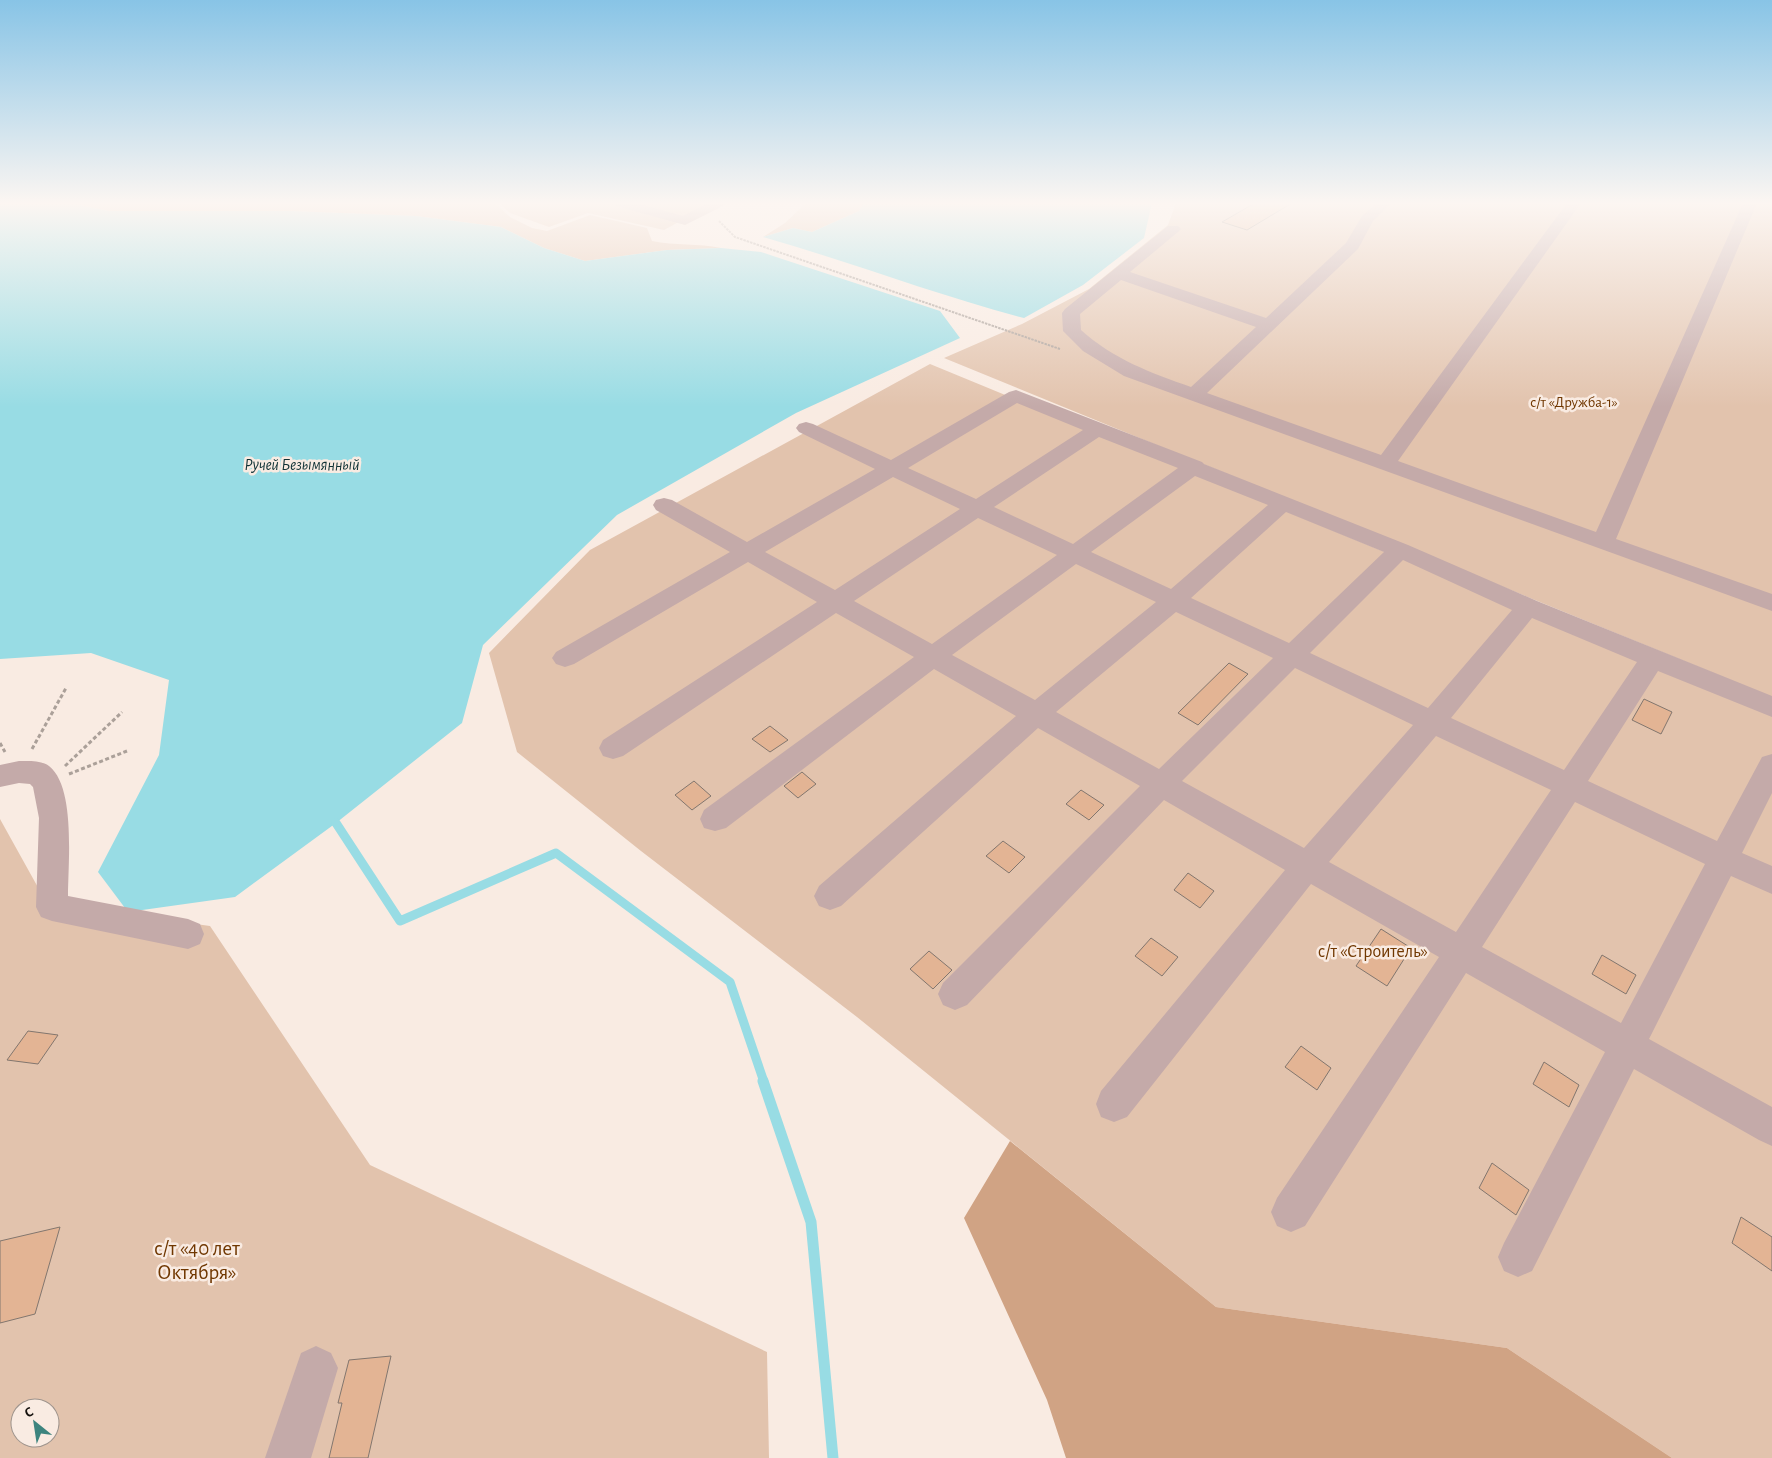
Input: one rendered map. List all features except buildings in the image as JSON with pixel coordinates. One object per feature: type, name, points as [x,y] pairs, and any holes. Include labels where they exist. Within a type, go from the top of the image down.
[{"type":"lane","points":[[1123,271],[1071,313],[1072,331],[1089,346],[1131,372],[1772,603]]},
{"type":"lane","points":[[1194,395],[1325,271]]},
{"type":"lane","points":[[1385,464],[1525,271]]},
{"type":"lane","points":[[1603,542],[1725,271]]},
{"type":"lane","points":[[1119,274],[1269,324]]},
{"type":"lane","points":[[565,658],[1016,396],[1195,466],[1400,550],[1528,607],[1772,707]]},
{"type":"lane","points":[[806,428],[1772,881]]},
{"type":"lane","points":[[613,748],[1098,428]]},
{"type":"lane","points":[[715,818],[933,656],[1195,466]]},
{"type":"lane","points":[[830,896],[1036,714],[1174,600],[1283,503]]},
{"type":"lane","points":[[664,505],[1772,1127]]},
{"type":"lane","points":[[955,994],[1161,784],[1294,656],[1400,550]]},
{"type":"lane","points":[[1114,1104],[1307,866],[1432,722],[1528,607]]},
{"type":"lane","points":[[1291,1212],[1653,658]]},
{"type":"lane","points":[[1518,1257],[1772,765]]},
{"type":"lane","points":[[9,774],[38,773],[47,783],[54,818],[52,907],[188,934]]},
{"type":"lane","points":[[288,1458],[316,1368]]},
{"type":"path","points":[[841,271],[881,284],[980,322]]},
{"type":"path","points":[[9,774],[66,688]]},
{"type":"path","points":[[47,783],[122,712]]},
{"type":"path","points":[[0,744],[9,774]]},
{"type":"path","points":[[47,783],[126,751]]},
{"type":"green space","name":"с/т «Дружба-1»","points":[[1111,271],[1772,271],[1772,697],[944,358],[1022,324],[1089,289]]},
{"type":"green space","name":"с/т «Строитель»","points":[[930,364],[1772,712],[1772,1458],[1672,1458],[1507,1348],[1216,1307],[857,1017],[641,851],[517,752],[489,653],[590,550]]},
{"type":"green space","name":"с/т «40 лет Октября»","points":[[0,819],[40,891],[117,913],[210,926],[370,1165],[767,1352],[769,1458],[0,1458]]},
{"type":"shaded area","points":[[1010,1141],[1216,1307],[1507,1348],[1672,1458],[1066,1458],[1047,1400],[964,1218]]},
{"type":"water","name":"Ручей Безымянный","points":[[0,271],[819,271],[940,311],[960,338],[796,413],[617,515],[483,645],[462,723],[336,823],[235,897],[128,912],[98,872],[159,755],[169,680],[91,653],[0,659]]},
{"type":"water","points":[[872,271],[1101,271],[1083,285],[1024,318]]},
{"type":"waterway","points":[[336,823],[400,921],[556,853],[730,982],[764,1082]]},
{"type":"waterway","points":[[763,1081],[811,1222],[833,1458]]}]
